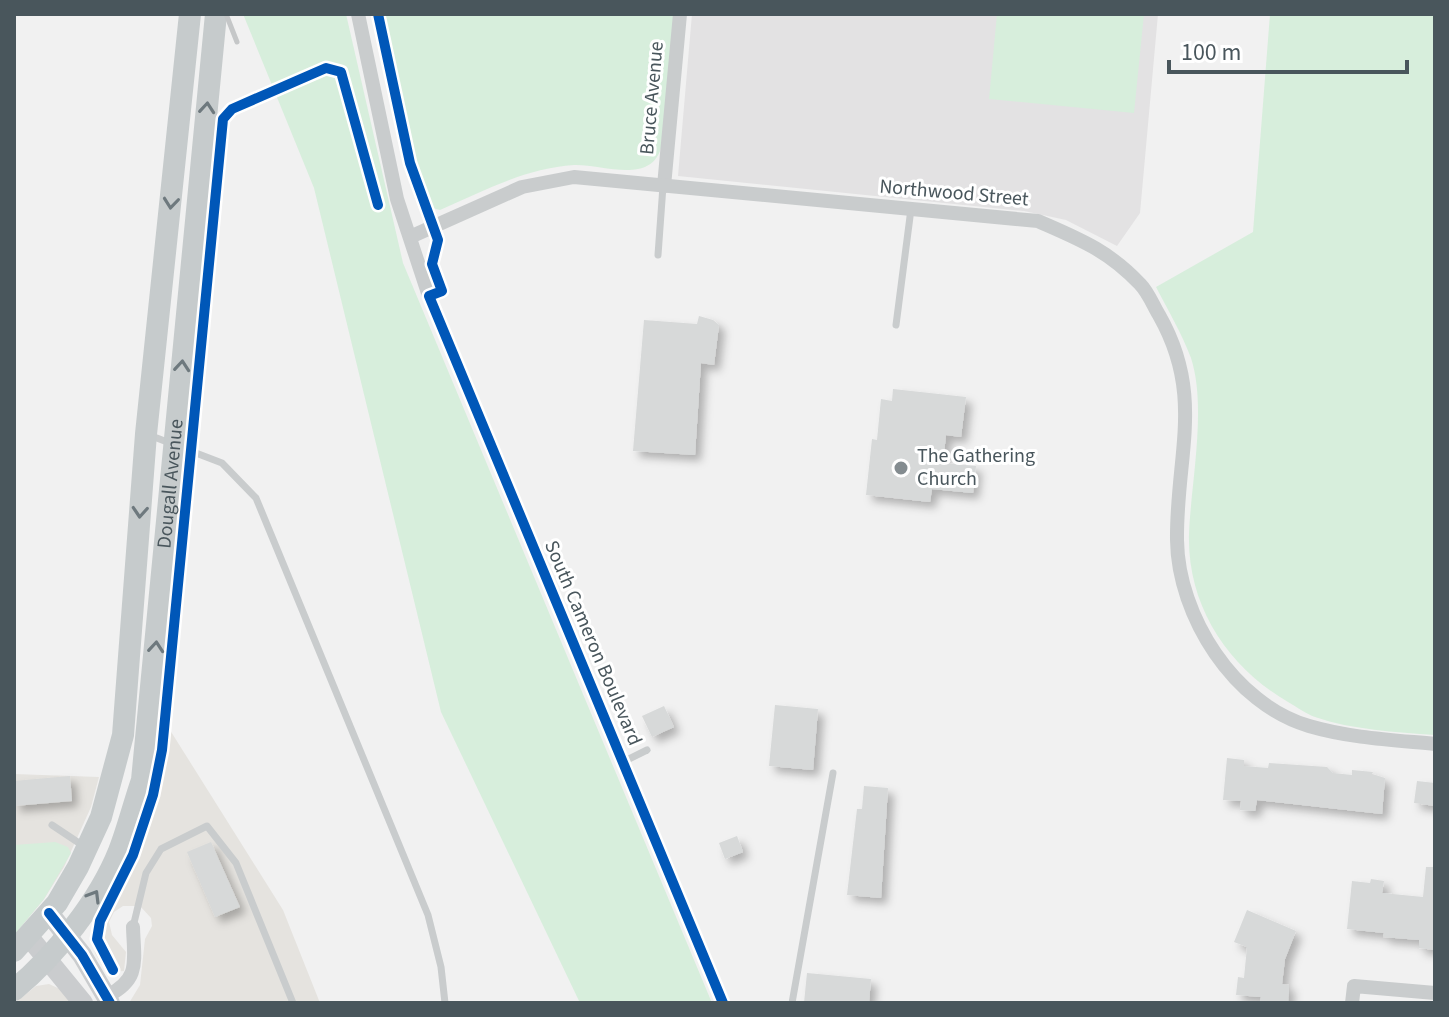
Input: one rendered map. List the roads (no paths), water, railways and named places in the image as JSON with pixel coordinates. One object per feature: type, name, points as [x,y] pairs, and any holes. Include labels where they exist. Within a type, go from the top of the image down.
[{"type":"main road","name":"Dougall Avenue","points":[[22,944],[49,913],[78,867],[101,817],[123,735],[146,434],[190,14]]},
{"type":"main road","name":"Dougall Avenue","points":[[48,959],[89,905],[118,853],[142,780],[216,14]]},
{"type":"main road","points":[[14,990],[48,959]]},
{"type":"street","name":"South Cameron Boulevard","points":[[358,14],[397,199],[429,296],[723,1003]]},
{"type":"street","name":"Bruce Avenue","points":[[664,186],[680,14]]},
{"type":"street","name":"Northwood Street","points":[[410,237],[522,187],[574,177],[1038,221],[1101,249],[1142,286],[1170,336],[1184,381],[1187,423],[1177,540],[1184,589],[1205,639],[1237,679],[1267,705],[1306,725],[1358,737],[1435,744]]},
{"type":"street","points":[[49,913],[108,999],[124,987],[134,972],[133,927]]},
{"type":"street","name":"Dougall Avenue","points":[[22,944],[48,959],[83,1003]]},
{"type":"street","points":[[1352,1003],[1354,986],[1435,993]]},
{"type":"lane","points":[[658,255],[664,186]]},
{"type":"lane","points":[[896,325],[911,209]]},
{"type":"lane","points":[[146,434],[222,463],[256,498],[428,915],[441,967],[445,1003]]},
{"type":"lane","points":[[623,762],[647,750]]},
{"type":"lane","points":[[792,1003],[833,773]]},
{"type":"lane","points":[[52,825],[87,848]]},
{"type":"lane","points":[[133,927],[146,873],[161,849],[207,826],[236,863],[293,1003]]},
{"type":"railway","points":[[226,14],[237,42]]},
{"type":"place","name":"The Gathering Church","points":[[901,468]]}]
